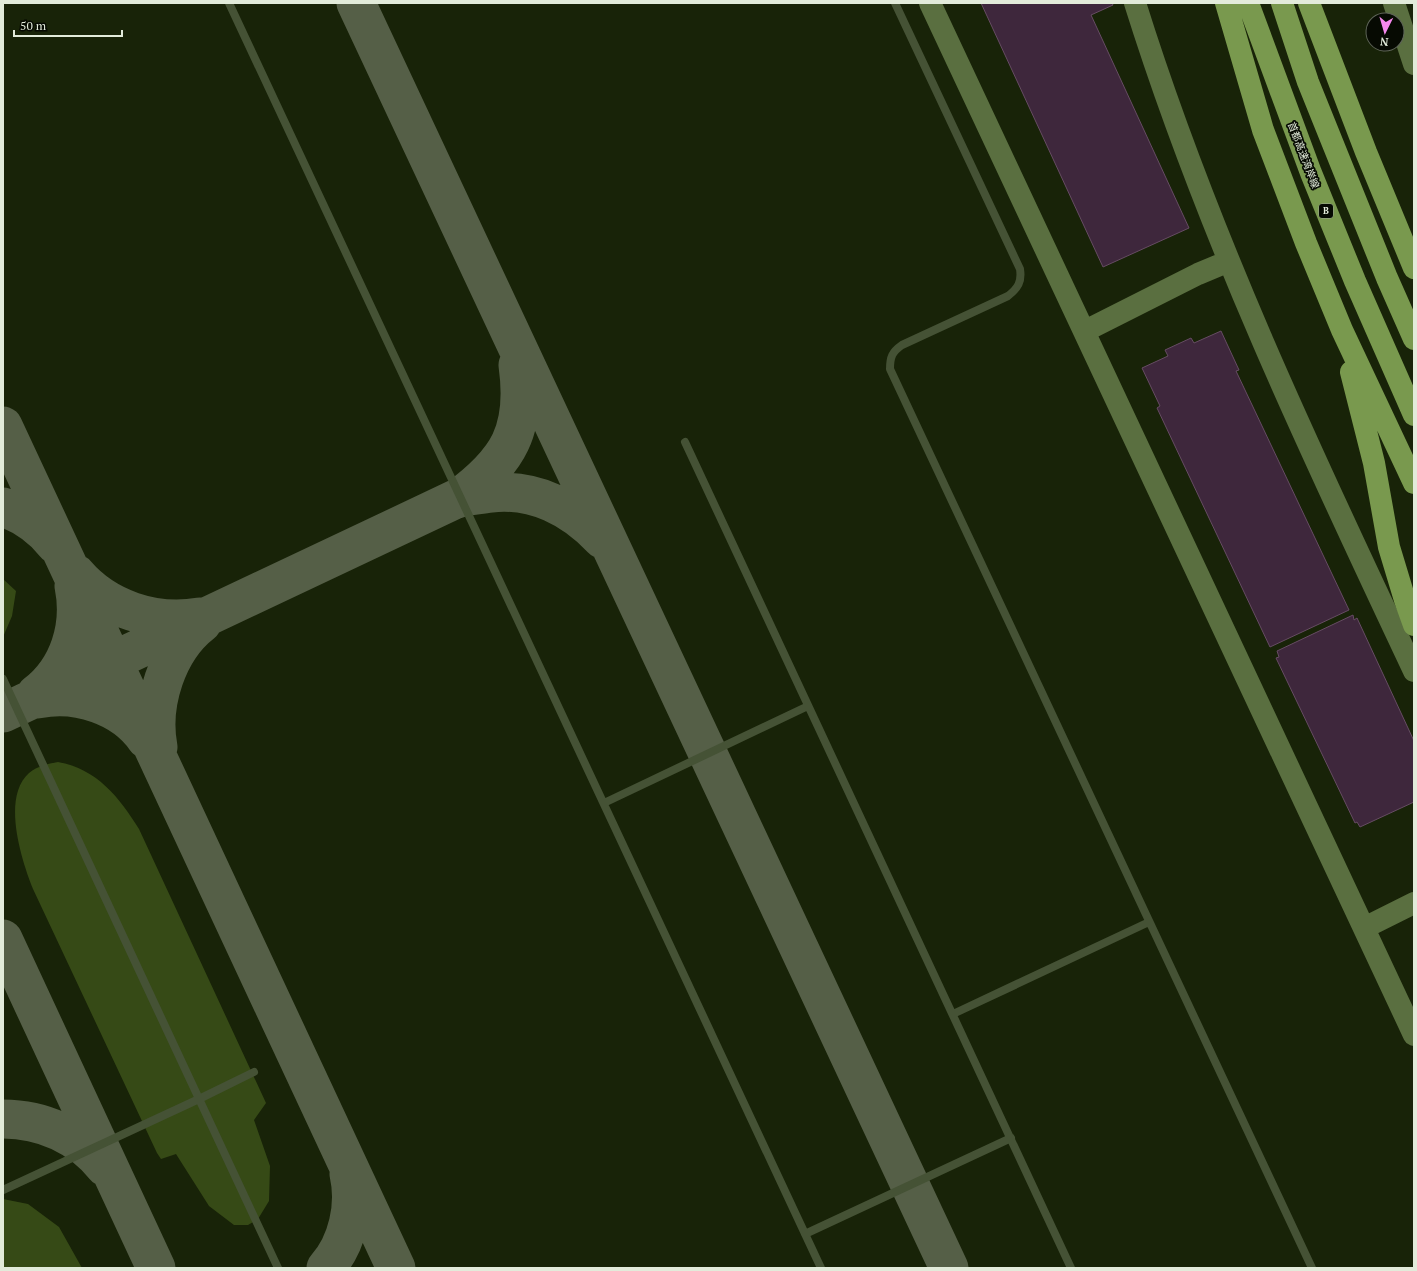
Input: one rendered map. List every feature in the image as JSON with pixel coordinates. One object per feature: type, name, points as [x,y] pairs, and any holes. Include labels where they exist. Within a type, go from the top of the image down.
[{"type":"highway","points":[[1226,3],[1262,130],[1342,330],[1414,484]]},
{"type":"highway","name":"首都高速湾岸線","points":[[1248,3],[1314,180],[1355,280],[1414,415]]},
{"type":"highway","points":[[1282,3],[1308,82],[1387,278],[1414,339]]},
{"type":"highway","points":[[1309,3],[1366,152],[1414,268]]},
{"type":"highway","points":[[1342,330],[1374,463],[1389,546],[1414,625]]},
{"type":"street","points":[[930,3],[1414,1035]]},
{"type":"street","points":[[1135,3],[1158,77],[1228,261],[1312,452],[1414,671]]},
{"type":"street","points":[[1394,3],[1414,64]]},
{"type":"street","points":[[1085,331],[1198,274],[1228,261]]},
{"type":"street","points":[[1365,932],[1414,903]]},
{"type":"street","points":[[1365,932],[1414,913]]},
{"type":"lane","points":[[229,3],[821,1268]]},
{"type":"lane","points":[[895,3],[1020,269],[1021,277],[1019,286],[1008,296],[902,345],[894,351],[891,357],[890,369],[1312,1268]]},
{"type":"lane","points":[[685,442],[1071,1268]]},
{"type":"lane","points":[[3,679],[278,1268]]},
{"type":"lane","points":[[604,803],[808,706]]},
{"type":"lane","points":[[953,1014],[1149,922]]},
{"type":"lane","points":[[3,1190],[199,1100],[254,1072]]},
{"type":"lane","points":[[805,1234],[1011,1138]]},
{"type":"green space","points":[[3,579],[16,591],[12,616],[3,637]]},
{"type":"green space","points":[[58,762],[84,771],[106,786],[123,806],[139,829],[266,1103],[254,1120],[270,1166],[269,1201],[258,1219],[248,1225],[234,1225],[209,1206],[176,1154],[161,1159],[157,1153],[33,889],[24,863],[16,830],[16,798],[21,784],[29,773],[43,766]]},
{"type":"green space","points":[[3,1199],[28,1204],[59,1227],[82,1268],[3,1268]]},
{"type":"building","points":[[981,3],[1112,3],[1113,5],[1091,15],[1189,228],[1103,267]]},
{"type":"building","points":[[1221,331],[1239,370],[1236,371],[1349,610],[1270,647],[1157,408],[1160,406],[1142,368],[1168,356],[1165,350],[1191,338],[1194,343]]},
{"type":"building","points":[[1353,615],[1354,620],[1357,618],[1414,741],[1414,802],[1360,827],[1357,822],[1355,823],[1276,658],[1279,657],[1277,651]]},
{"type":"taxiway","points":[[356,3],[949,1268]]},
{"type":"taxiway","points":[[457,499],[490,471],[502,457],[510,442],[516,426],[520,408],[518,365]]},
{"type":"taxiway","points":[[3,426],[396,1268]]},
{"type":"taxiway","points":[[3,713],[460,497],[507,492],[537,497],[552,502],[578,518],[602,539]]},
{"type":"taxiway","points":[[3,507],[32,522],[55,544]]},
{"type":"taxiway","points":[[76,574],[102,597],[132,612],[166,619],[200,617]]},
{"type":"taxiway","points":[[36,694],[57,672],[65,659],[70,646],[76,616],[74,586]]},
{"type":"taxiway","points":[[158,747],[156,730],[157,713],[159,696],[164,679],[179,648],[190,634],[202,623]]},
{"type":"taxiway","points":[[38,699],[68,697],[83,699],[98,704],[125,718],[136,727],[146,739]]},
{"type":"taxiway","points":[[3,939],[156,1268]]},
{"type":"taxiway","points":[[3,1119],[32,1122],[60,1131],[84,1146],[105,1167]]},
{"type":"taxiway","points":[[326,1268],[340,1247],[345,1235],[351,1211],[351,1186],[349,1174]]}]
